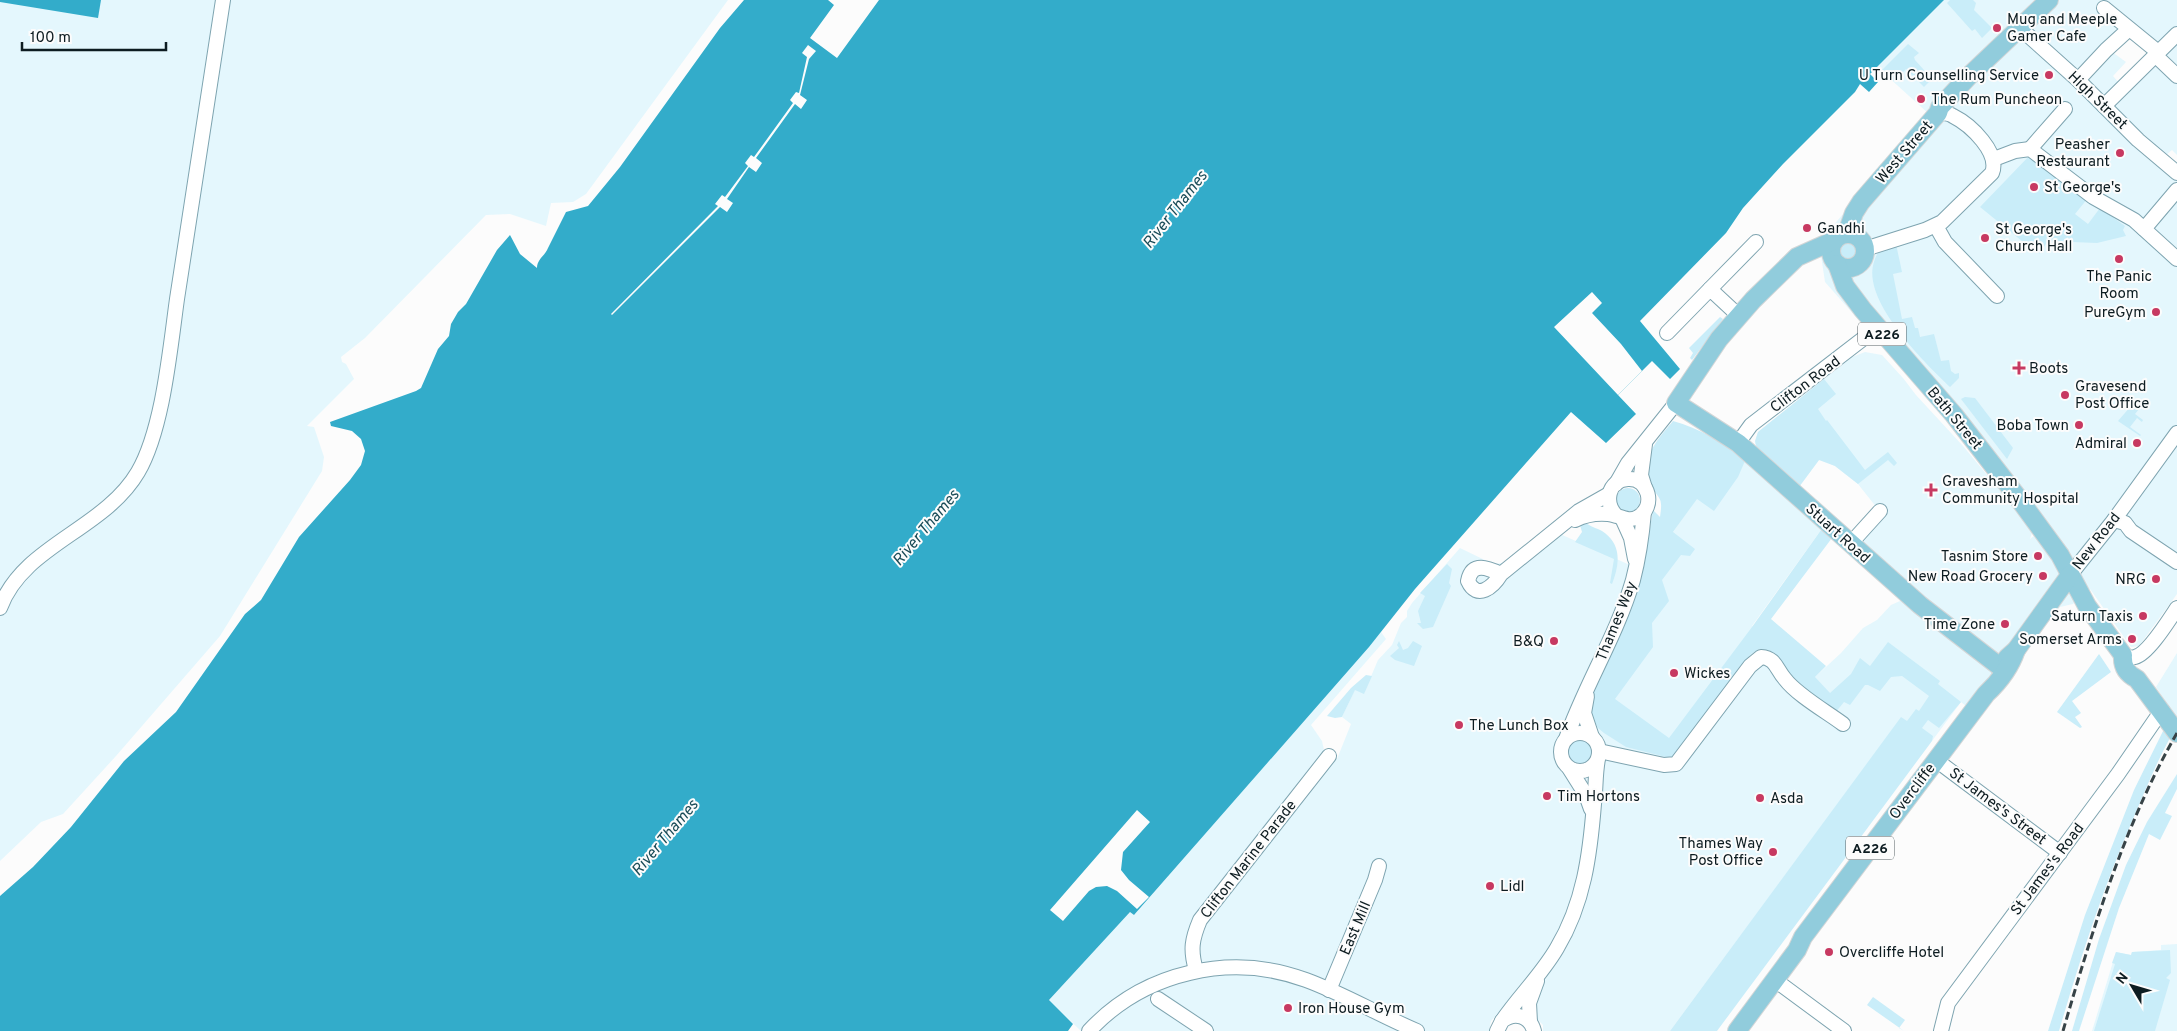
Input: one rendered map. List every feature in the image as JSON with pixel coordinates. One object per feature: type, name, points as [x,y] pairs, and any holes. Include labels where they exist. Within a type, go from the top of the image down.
[{"type":"main road","name":"West Street","points":[[1841,237],[1861,202],[1938,113],[1940,107],[1969,76],[2021,34],[2048,0]]},
{"type":"main road","points":[[1676,403],[1719,339],[1739,316],[1781,272],[1797,257],[1852,233],[1861,239],[1865,249],[1864,259],[1856,266],[1847,268],[1836,262],[1807,259],[1781,272]]},
{"type":"main road","points":[[1836,262],[1831,250],[1841,237]]},
{"type":"main road","name":"Bath Street","points":[[1836,262],[1846,286],[1877,328],[1978,444],[2060,555],[2070,575]]},
{"type":"main road","name":"Stuart Road","points":[[1676,403],[1738,443],[1920,605],[1992,682]]},
{"type":"main road","name":"New Road","points":[[1992,682],[2070,575]]},
{"type":"main road","name":"A226","points":[[2070,575],[2087,606],[2123,655],[2122,664],[2130,676],[2137,679],[2169,721]]},
{"type":"main road","points":[[2047,605],[2066,598],[2076,600],[2087,606]]},
{"type":"main road","name":"Overcliffe","points":[[1726,1031],[1738,1022],[1775,980],[1804,937],[1968,717],[1969,704],[1992,682]]},
{"type":"main road","name":"Overcliffe","points":[[1738,1022],[1775,965],[1804,937]]},
{"type":"street","points":[[0,608],[13,581],[29,565],[100,515],[118,499],[138,473],[148,452],[157,419],[170,344],[223,0]]},
{"type":"street","points":[[2104,8],[2129,29],[2153,56],[2177,76]]},
{"type":"street","points":[[2078,80],[2129,29]]},
{"type":"street","name":"High Street","points":[[2021,34],[2078,80],[2138,140],[2177,172]]},
{"type":"street","points":[[2104,106],[2177,34]]},
{"type":"street","points":[[1994,159],[2015,151],[2030,149],[2061,110]]},
{"type":"street","points":[[1865,249],[1936,226],[1949,216],[1992,174],[1994,159],[1982,141],[1957,118],[1949,114],[1938,113]]},
{"type":"street","points":[[2030,149],[2093,197],[2123,213],[2177,259]]},
{"type":"street","points":[[2144,229],[2177,190]]},
{"type":"street","points":[[1936,226],[1945,242],[1997,296]]},
{"type":"street","points":[[1668,333],[1756,242]]},
{"type":"street","points":[[1710,289],[1739,316]]},
{"type":"street","name":"Clifton Road","points":[[1738,443],[1751,425],[1877,328]]},
{"type":"street","points":[[1620,517],[1610,507],[1613,489],[1628,463],[1676,403]]},
{"type":"street","name":"New Road","points":[[2070,575],[2114,520],[2177,433]]},
{"type":"street","points":[[1566,523],[1595,514],[1634,519],[1644,512],[1649,500],[1641,475],[1647,438]]},
{"type":"street","points":[[1501,574],[1579,511],[1613,489],[1622,480],[1635,480],[1645,488]]},
{"type":"street","points":[[1851,543],[1880,511]]},
{"type":"street","name":"Thames Way","points":[[1566,739],[1576,709],[1593,676],[1626,599],[1641,546],[1644,512]]},
{"type":"street","name":"Thames Way","points":[[1620,517],[1631,538],[1636,564]]},
{"type":"street","points":[[2114,520],[2125,524],[2130,530],[2177,562]]},
{"type":"street","points":[[2123,655],[2135,657],[2148,648],[2177,608]]},
{"type":"street","points":[[2137,679],[2140,666],[2148,648]]},
{"type":"street","points":[[1598,755],[1664,765],[1676,764],[1750,666],[1761,657],[1768,657],[1773,660],[1788,683],[1843,724]]},
{"type":"street","name":"Thames Way","points":[[1592,737],[1584,713],[1593,676]]},
{"type":"street","name":"St James's Road","points":[[1941,1031],[1948,1003],[2060,852],[2143,735],[2169,721]]},
{"type":"street","points":[[1499,1025],[1514,1004],[1538,978],[1564,934],[1583,887],[1589,856],[1598,755],[1592,737],[1581,733],[1575,734],[1566,739],[1560,754],[1586,795],[1592,814]]},
{"type":"street","points":[[1569,768],[1579,772],[1585,771],[1591,768],[1598,755]]},
{"type":"street","name":"Clifton Marine Parade","points":[[1196,970],[1191,947],[1192,937],[1200,920],[1329,756]]},
{"type":"street","name":"St James's Street","points":[[1936,760],[2060,852]]},
{"type":"street","name":"East Mill","points":[[1328,990],[1375,880],[1379,866]]},
{"type":"street","points":[[1089,1031],[1113,1009],[1136,993],[1170,978],[1196,970],[1236,966],[1260,968],[1306,980],[1417,1031]]},
{"type":"street","points":[[1532,1026],[1530,1003],[1538,978]]},
{"type":"street","points":[[1775,980],[1844,1031]]},
{"type":"street","points":[[1158,999],[1206,1031]]},
{"type":"street","points":[[1485,1031],[1516,1015],[1526,1018],[1532,1026]]},
{"type":"street","points":[[1382,1031],[1388,1018]]},
{"type":"shaded area","points":[[0,0],[728,0],[586,194],[573,202],[551,203],[546,226],[510,214],[486,215],[365,338],[341,357],[342,362],[346,364],[354,379],[307,426],[314,427],[324,457],[322,471],[220,636],[63,814],[41,822],[0,861]]},
{"type":"shaded area","points":[[1944,0],[2177,0],[2177,155],[2172,150],[2165,156],[2113,107],[2114,103],[2166,53],[2130,21],[2079,75],[2010,30],[2021,40],[2024,40],[2177,180],[2177,594],[2139,646],[2131,647],[2090,589],[2073,604],[2060,607],[1976,714],[1961,702],[1932,741],[1901,718],[1670,1031],[1543,1031],[1543,1025],[1537,1019],[1525,984],[1491,1021],[1489,1031],[1081,1031],[1049,1000],[1130,912],[1134,915],[1137,912],[1381,632],[1386,639],[1311,725],[1322,741],[1324,750],[1337,759],[1351,724],[1342,717],[1355,689],[1364,693],[1378,660],[1392,645],[1401,623],[1407,617],[1407,611],[1412,603],[1460,548],[1493,564],[1503,563],[1511,573],[1560,534],[1630,565],[1626,582],[1578,696],[1673,532],[1697,498],[1714,510],[1745,461],[1821,530],[1752,626],[1815,677],[1841,653],[1863,628],[1877,620],[1891,605],[1900,601],[1930,604],[1852,534],[1877,508],[1858,484],[1835,466],[1819,460],[1799,487],[1755,444],[1758,432],[1852,357],[1865,352],[1882,355],[1963,446],[2017,511],[2032,533],[2030,539],[2040,531],[1960,435],[1825,282],[1819,242],[1929,114],[1877,67]]},
{"type":"shaded area","points":[[1950,0],[1973,0],[1976,3],[1974,10],[1992,28],[1982,38],[1975,29],[1972,31],[1947,3]]},
{"type":"shaded area","points":[[1908,44],[1919,53],[1914,57],[1915,60],[1932,79],[1924,87],[1906,69],[1894,81],[1882,70]]},
{"type":"shaded area","points":[[2108,49],[2126,62],[2113,76],[2119,83],[2105,97],[2082,78]]},
{"type":"shaded area","points":[[2032,153],[2088,198],[2075,214],[2088,224],[2100,208],[2125,226],[2123,230],[2126,236],[2097,243],[2048,241],[2039,254],[2040,248],[2037,246],[2033,250],[1980,207]]},
{"type":"shaded area","points":[[1849,238],[1858,242],[1862,251],[1858,260],[1849,264],[1840,260],[1836,251],[1840,242]]},
{"type":"shaded area","points":[[1896,244],[1902,272],[1893,274],[1902,319],[1912,317],[1920,337],[1934,334],[1941,361],[1949,360],[1951,371],[1955,374],[1959,373],[1959,378],[1950,387],[1925,362],[1897,329],[1885,312],[1877,294],[1872,277],[1875,259],[1883,248]]},
{"type":"shaded area","points":[[1720,317],[1723,319],[1692,360],[1690,358],[1693,353],[1689,348]]},
{"type":"shaded area","points":[[1824,379],[1836,394],[1818,409],[1865,470],[1888,452],[1897,463],[1894,466],[1888,460],[1858,484],[1835,466],[1819,460],[1799,487],[1757,449],[1755,441],[1758,432]]},
{"type":"shaded area","points":[[1965,397],[1975,398],[2013,448],[2007,459],[1961,399]]},
{"type":"shaded area","points":[[2137,399],[2143,404],[2135,414],[2143,420],[2142,422],[2137,418],[2130,427],[2140,436],[2118,421]]},
{"type":"shaded area","points":[[1673,421],[1711,437],[1745,461],[1738,477],[1714,511],[1697,499],[1673,532],[1695,549],[1690,556],[1681,555],[1662,580],[1669,601],[1652,623],[1653,647],[1615,699],[1669,738],[1752,627],[1821,530],[1832,538],[1771,619],[1826,666],[1815,677],[1830,693],[1851,674],[1860,658],[1870,666],[1888,642],[1940,681],[1938,684],[1961,702],[1939,728],[1928,720],[1922,728],[1933,736],[1932,741],[1717,1031],[1670,1031],[1901,717],[1907,721],[1916,709],[1919,711],[1929,696],[1902,676],[1891,677],[1880,691],[1865,685],[1850,705],[1844,702],[1835,713],[1786,673],[1775,653],[1759,649],[1751,654],[1675,755],[1670,758],[1626,747],[1598,728],[1591,715],[1590,697],[1646,552],[1653,510],[1660,517],[1661,502],[1648,476],[1648,459],[1661,435]]},
{"type":"shaded area","points":[[1628,488],[1637,491],[1640,500],[1637,509],[1628,512],[1619,509],[1616,500],[1619,491]]},
{"type":"shaded area","points":[[1585,522],[1608,536],[1616,548],[1618,562],[1612,584],[1610,583],[1614,559],[1575,542],[1582,532],[1580,525]]},
{"type":"shaded area","points":[[1447,564],[1452,569],[1449,583],[1451,586],[1433,627],[1423,629],[1417,623],[1421,623],[1418,611],[1425,596],[1420,593]]},
{"type":"shaded area","points":[[1399,641],[1403,650],[1408,648],[1413,641],[1422,646],[1414,666],[1395,660],[1390,656],[1399,648],[1397,645]]},
{"type":"shaded area","points":[[2177,653],[2177,719],[2156,687]]},
{"type":"shaded area","points":[[2099,654],[2111,672],[2072,701],[2081,713],[2075,717],[2082,727],[2080,728],[2057,712]]},
{"type":"shaded area","points":[[1366,675],[1372,676],[1364,694],[1355,690],[1342,717],[1327,716],[1351,688]]},
{"type":"shaded area","points":[[2166,725],[2171,736],[2151,777],[2102,897],[2059,1031],[2048,1031],[2085,915],[2134,790]]},
{"type":"shaded area","points":[[1580,738],[1590,742],[1594,752],[1590,762],[1580,766],[1570,762],[1566,752],[1570,742]]},
{"type":"shaded area","points":[[2177,774],[2177,789],[2165,813],[2172,816],[2160,840],[2149,834],[2119,908],[2079,1031],[2072,1031],[2099,939],[2126,865],[2147,822]]},
{"type":"shaded area","points":[[2177,944],[2177,1031],[2092,1031],[2116,952],[2131,955],[2132,952],[2161,950],[2161,945]]},
{"type":"shaded area","points":[[2170,950],[2171,973],[2166,978],[2170,980],[2155,1031],[2094,1031],[2115,964],[2112,963],[2116,952],[2131,955],[2132,952]]},
{"type":"shaded area","points":[[1873,997],[1905,1020],[1899,1028],[1867,1005]]},
{"type":"water","points":[[0,0],[101,0],[98,18],[0,2]]},
{"type":"water","name":"River Thames","points":[[744,0],[1944,0],[1870,74],[1878,82],[1869,92],[1860,84],[1855,92],[1783,164],[1743,208],[1726,233],[1640,321],[1680,369],[1670,379],[1652,361],[1618,395],[1636,414],[1606,443],[1571,412],[1415,589],[1369,647],[1134,915],[1130,912],[1049,1000],[1073,1024],[1068,1031],[0,1031],[0,896],[33,867],[71,827],[124,761],[176,712],[245,614],[261,600],[299,537],[361,465],[365,451],[361,439],[352,431],[331,426],[330,422],[421,388],[438,349],[449,336],[451,324],[458,312],[466,304],[497,250],[510,235],[520,254],[537,268],[538,262],[547,251],[566,212],[588,206],[620,167],[720,28]]},
{"type":"pier","points":[[828,0],[879,0],[837,58],[810,38],[834,5]]},
{"type":"pier","points":[[808,45],[816,51],[809,59],[800,95],[807,100],[801,109],[795,104],[756,158],[762,163],[756,172],[749,167],[727,199],[733,203],[727,212],[720,207],[612,315],[718,206],[715,204],[722,195],[725,197],[748,166],[745,163],[751,155],[754,157],[793,103],[790,100],[796,92],[799,93],[807,57],[802,53]]},
{"type":"pier","points":[[1592,292],[1602,303],[1592,313],[1621,344],[1642,371],[1618,395],[1554,327]]},
{"type":"pier","points":[[1137,810],[1150,822],[1123,852],[1121,870],[1129,880],[1149,897],[1137,909],[1117,891],[1107,886],[1096,887],[1089,891],[1063,921],[1050,910]]},
{"type":"railway","points":[[2063,1031],[2111,878],[2141,803],[2177,733]]},
{"type":"place","name":"Mug and Meeple Gamer Cafe","points":[[1997,28]]},
{"type":"place","name":"U Turn Counselling Service","points":[[2049,75]]},
{"type":"place","name":"The Rum Puncheon","points":[[1921,99]]},
{"type":"place","name":"Peasher Restaurant","points":[[2120,153]]},
{"type":"place","name":"St George's","points":[[2034,187]]},
{"type":"place","name":"Gandhi","points":[[1807,228]]},
{"type":"place","name":"St George's Church Hall","points":[[1985,238]]},
{"type":"place","name":"The Panic Room","points":[[2119,259]]},
{"type":"place","name":"PureGym","points":[[2156,312]]},
{"type":"place","name":"Boots","points":[[2019,368]]},
{"type":"place","name":"Gravesend Post Office","points":[[2065,395]]},
{"type":"place","name":"Boba Town","points":[[2079,425]]},
{"type":"place","name":"Admiral","points":[[2137,443]]},
{"type":"place","name":"Gravesham Community Hospital","points":[[1931,490]]},
{"type":"place","name":"Tasnim Store","points":[[2038,556]]},
{"type":"place","name":"New Road Grocery","points":[[2043,576]]},
{"type":"place","name":"NRG","points":[[2156,579]]},
{"type":"place","name":"Saturn Taxis","points":[[2143,616]]},
{"type":"place","name":"Time Zone","points":[[2005,624]]},
{"type":"place","name":"Somerset Arms","points":[[2132,639]]},
{"type":"place","name":"B&Q","points":[[1554,641]]},
{"type":"place","name":"Wickes","points":[[1674,673]]},
{"type":"place","name":"The Lunch Box","points":[[1459,725]]},
{"type":"place","name":"Tim Hortons","points":[[1547,796]]},
{"type":"place","name":"Asda","points":[[1760,798]]},
{"type":"place","name":"Thames Way Post Office","points":[[1773,852]]},
{"type":"place","name":"Lidl","points":[[1490,886]]},
{"type":"place","name":"Overcliffe Hotel","points":[[1829,952]]},
{"type":"place","name":"Iron House Gym","points":[[1288,1008]]}]
